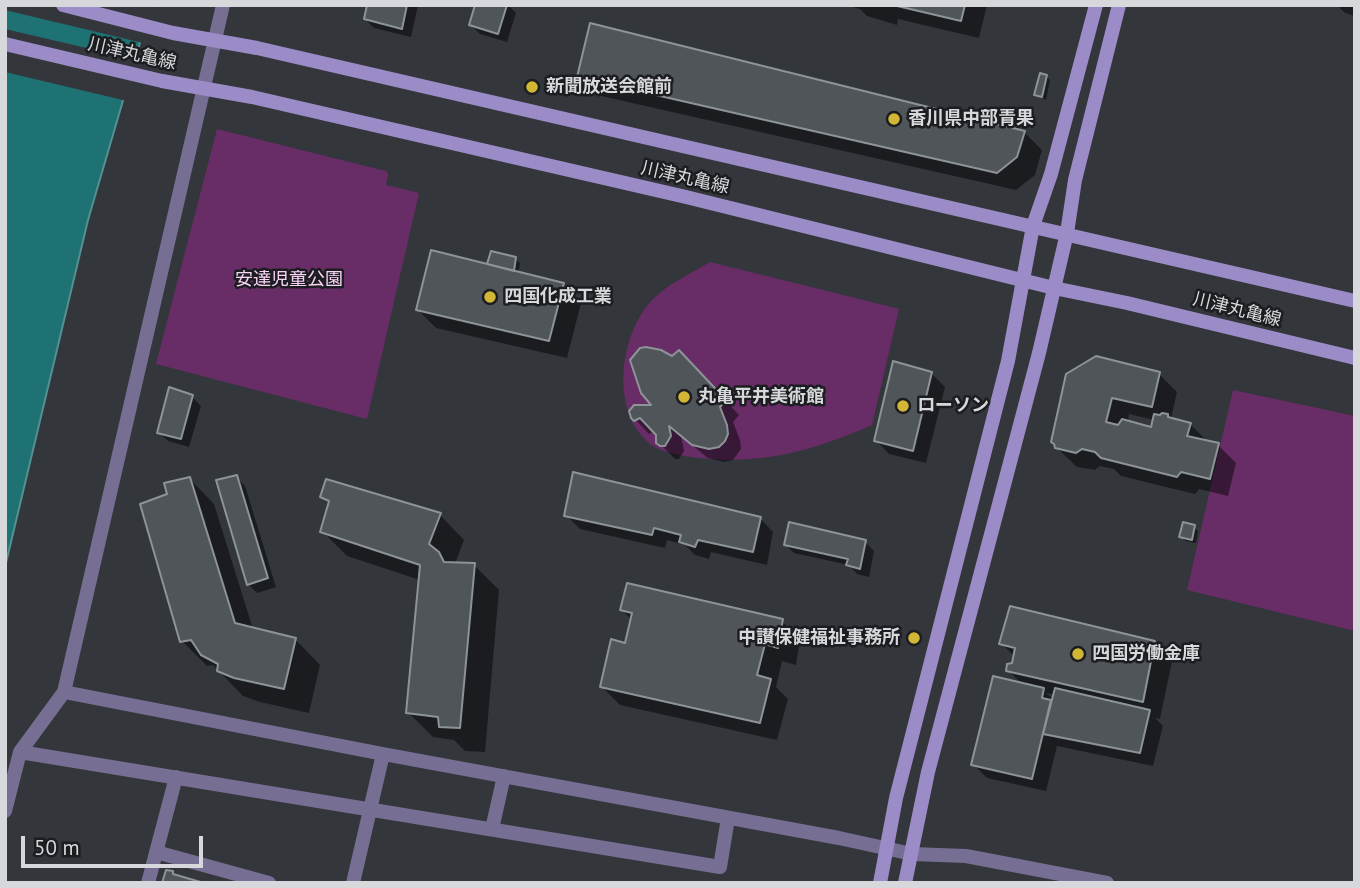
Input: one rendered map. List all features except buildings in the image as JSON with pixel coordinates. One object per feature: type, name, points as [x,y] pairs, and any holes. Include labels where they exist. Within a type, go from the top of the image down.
[{"type":"main road","name":"川津丸亀線","points":[[63,5],[173,33],[257,48],[1355,301]]},
{"type":"main road","points":[[880,883],[896,798],[1008,361],[1033,226],[1051,173],[1096,5]]},
{"type":"main road","points":[[905,883],[928,772],[1039,354],[1067,233],[1075,180],[1119,5]]},
{"type":"main road","name":"川津丸亀線","points":[[5,44],[162,81],[252,97],[673,194],[1054,288],[1134,304],[1355,358]]},
{"type":"street","points":[[5,811],[20,752],[64,692],[223,5]]},
{"type":"street","points":[[64,692],[912,854],[966,856],[1102,882]]},
{"type":"street","points":[[20,752],[720,867],[728,818]]},
{"type":"street","points":[[353,883],[383,754]]},
{"type":"street","points":[[492,829],[503,776]]},
{"type":"street","points":[[148,883],[176,777]]},
{"type":"street","points":[[156,852],[270,883]]},
{"type":"green space","name":"安達児童公園","points":[[217,129],[386,171],[386,185],[419,193],[367,419],[156,364]]},
{"type":"green space","points":[[710,262],[899,309],[872,425],[805,449],[739,460],[691,457],[668,452],[655,447],[640,434],[630,417],[625,397],[626,355],[632,334],[640,315],[658,294]]},
{"type":"green space","points":[[1233,390],[1355,416],[1355,631],[1187,590]]},
{"type":"water","points":[[5,5],[151,5],[88,220],[5,567]]},
{"type":"pier","points":[[5,5],[154,5],[143,43],[5,10]]},
{"type":"pier","points":[[5,29],[138,60],[127,101],[5,72]]},
{"type":"place","name":"新聞放送会館前","points":[[532,87]]},
{"type":"place","name":"香川県中部青果","points":[[894,119]]},
{"type":"place","name":"四国化成工業","points":[[490,297]]},
{"type":"place","name":"丸亀平井美術館","points":[[684,397]]},
{"type":"place","name":"ローソン","points":[[903,406]]},
{"type":"place","name":"中讃保健福祉事務所","points":[[914,638]]},
{"type":"place","name":"四国労働金庫","points":[[1078,654]]}]
